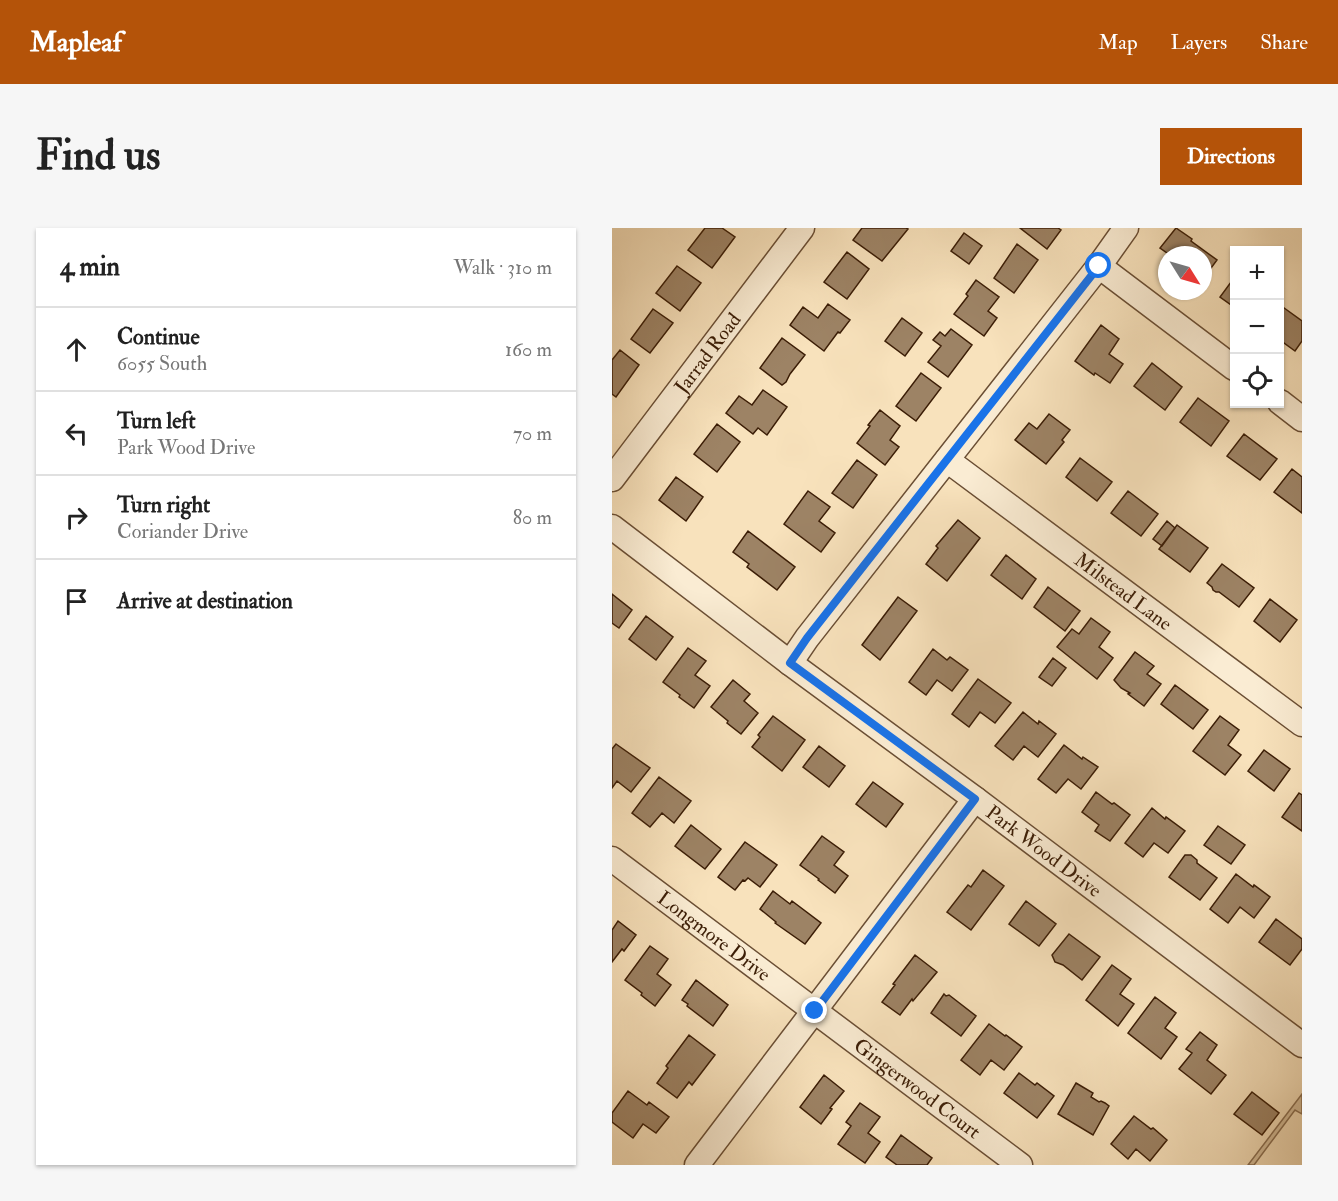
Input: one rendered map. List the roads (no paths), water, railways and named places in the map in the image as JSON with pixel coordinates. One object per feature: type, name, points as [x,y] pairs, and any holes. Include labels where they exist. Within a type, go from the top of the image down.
[{"type":"street","name":"Jarrad Road","points":[[612,479],[802,228]]},
{"type":"street","points":[[790,663],[807,638],[1099,266],[1126,228]]},
{"type":"street","points":[[1099,266],[1230,365]]},
{"type":"street","name":"Milstead Lane","points":[[947,460],[1302,724]]},
{"type":"street","name":"Park Wood Drive","points":[[612,527],[790,663],[1302,1045]]},
{"type":"street","points":[[697,1165],[975,799]]},
{"type":"street","name":"Longmore Drive","points":[[612,859],[815,1011]]},
{"type":"street","name":"Gingerwood Court","points":[[815,1011],[1020,1165]]}]
